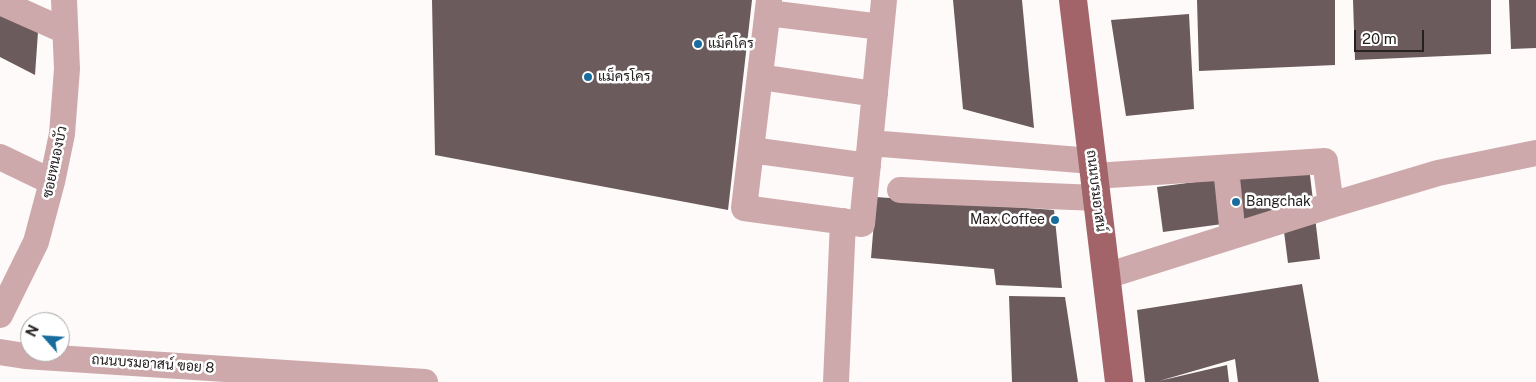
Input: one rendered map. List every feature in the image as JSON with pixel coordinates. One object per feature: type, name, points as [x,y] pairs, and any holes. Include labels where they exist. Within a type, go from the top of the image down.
[{"type":"main road","name":"ถนนบรมอาสน์","points":[[1073,0],[1119,382]]},
{"type":"street","name":"ซอยหนองบัว","points":[[0,315],[36,242],[52,182],[62,134],[67,69],[64,0]]},
{"type":"street","points":[[881,27],[769,7],[744,208],[862,224],[884,0]]},
{"type":"street","points":[[0,2],[65,31]]},
{"type":"street","points":[[760,77],[875,94]]},
{"type":"street","points":[[751,150],[869,155],[1094,178]]},
{"type":"street","points":[[1106,276],[1438,173],[1536,153]]},
{"type":"street","points":[[0,157],[52,182]]},
{"type":"street","points":[[900,190],[1325,161],[1332,205]]},
{"type":"street","points":[[1226,168],[1233,236]]},
{"type":"street","points":[[836,382],[843,221]]},
{"type":"street","name":"ถนนบรมอาสน์ ฃอย 8","points":[[0,352],[25,356],[274,377],[426,382]]},
{"type":"building","name":"แม็ครโคร","points":[[432,0],[752,0],[728,210],[435,155]]},
{"type":"building","points":[[953,0],[1022,0],[1034,128],[963,109]]},
{"type":"building","points":[[1197,0],[1335,0],[1335,65],[1199,71]]},
{"type":"building","points":[[1353,0],[1491,0],[1491,54],[1355,60]]},
{"type":"building","points":[[1509,0],[1536,0],[1536,48],[1511,49]]},
{"type":"building","points":[[1189,14],[1194,109],[1126,116],[1111,20]]},
{"type":"building","points":[[0,15],[38,32],[35,75],[0,57]]},
{"type":"building","name":"Bangchak","points":[[1309,167],[1320,259],[1288,263],[1282,216],[1163,232],[1157,187]]},
{"type":"building","points":[[876,197],[1054,210],[1062,288],[996,285],[994,269],[871,258]]},
{"type":"building","points":[[1302,284],[1319,382],[1238,382],[1235,359],[1159,381],[1227,365],[1229,382],[1145,382],[1137,310]]},
{"type":"building","points":[[1009,296],[1065,297],[1078,382],[1012,382]]},
{"type":"place","name":"แม็คโคร","points":[[698,44]]},
{"type":"place","name":"แม็ครโคร","points":[[588,77]]},
{"type":"place","name":"Bangchak","points":[[1236,202]]},
{"type":"place","name":"Max Coffee","points":[[1055,220]]}]
